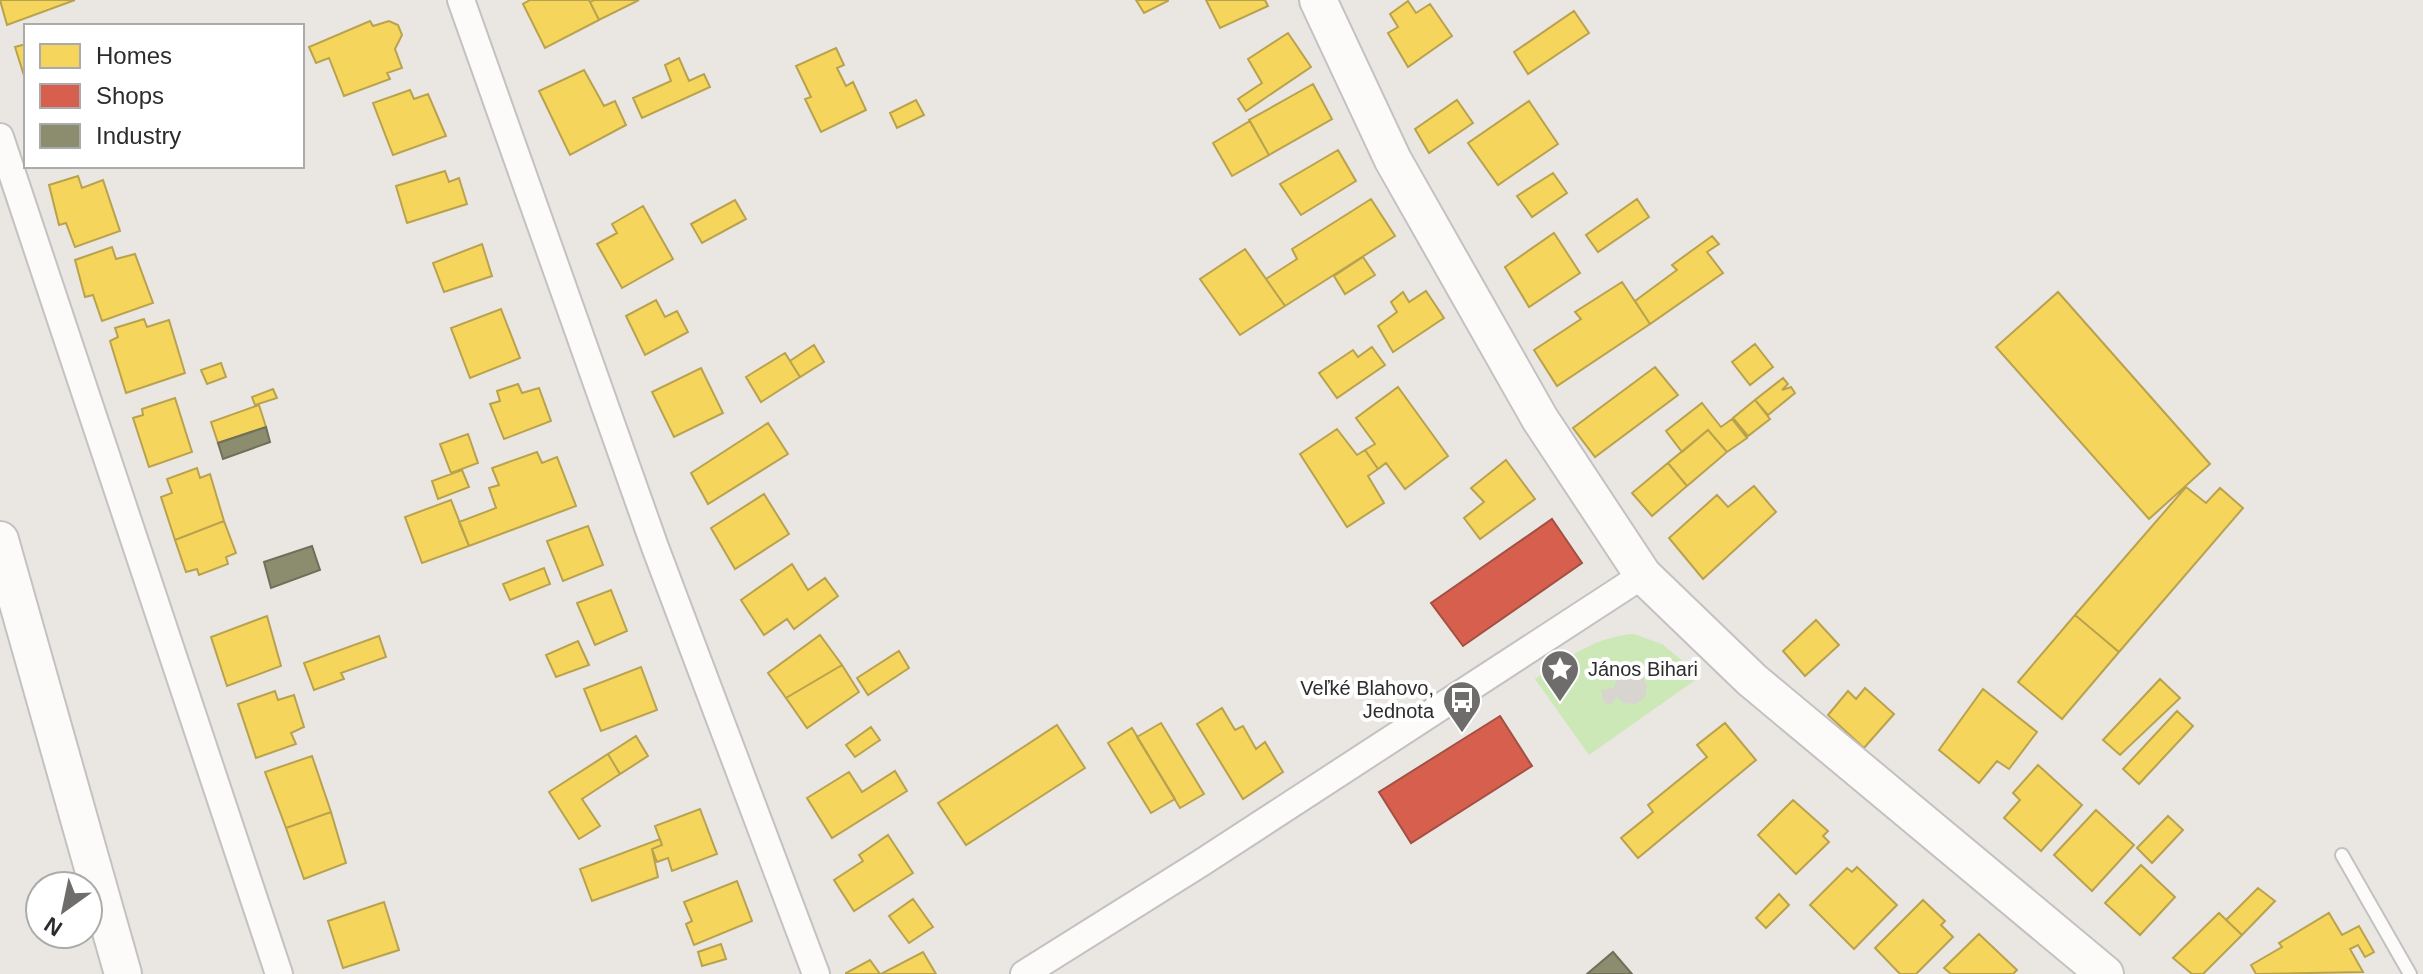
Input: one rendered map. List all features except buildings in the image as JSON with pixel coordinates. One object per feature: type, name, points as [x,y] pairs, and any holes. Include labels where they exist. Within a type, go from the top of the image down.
[{"type":"street","points":[[461,0],[655,547],[816,974]]},
{"type":"street","points":[[1318,0],[1393,160],[1540,419],[1643,575],[1752,680],[2105,974]]},
{"type":"street","points":[[0,137],[279,974]]},
{"type":"street","points":[[0,540],[123,974]]},
{"type":"street","points":[[1024,974],[1214,855],[1643,575]]},
{"type":"lane","points":[[2342,855],[2410,974]]},
{"type":"green space","points":[[1634,634],[1662,644],[1701,676],[1589,755],[1535,679],[1594,644]]},
{"type":"shaded area","points":[[1626,671],[1642,676],[1647,686],[1645,697],[1636,704],[1624,703],[1617,697],[1611,704],[1604,703],[1601,690],[1614,688],[1617,678]]},
{"type":"place","name":"János Bihari","points":[[1560,703]]},
{"type":"place","name":"Veľké Blahovo, Jednota","points":[[1462,734]]}]
